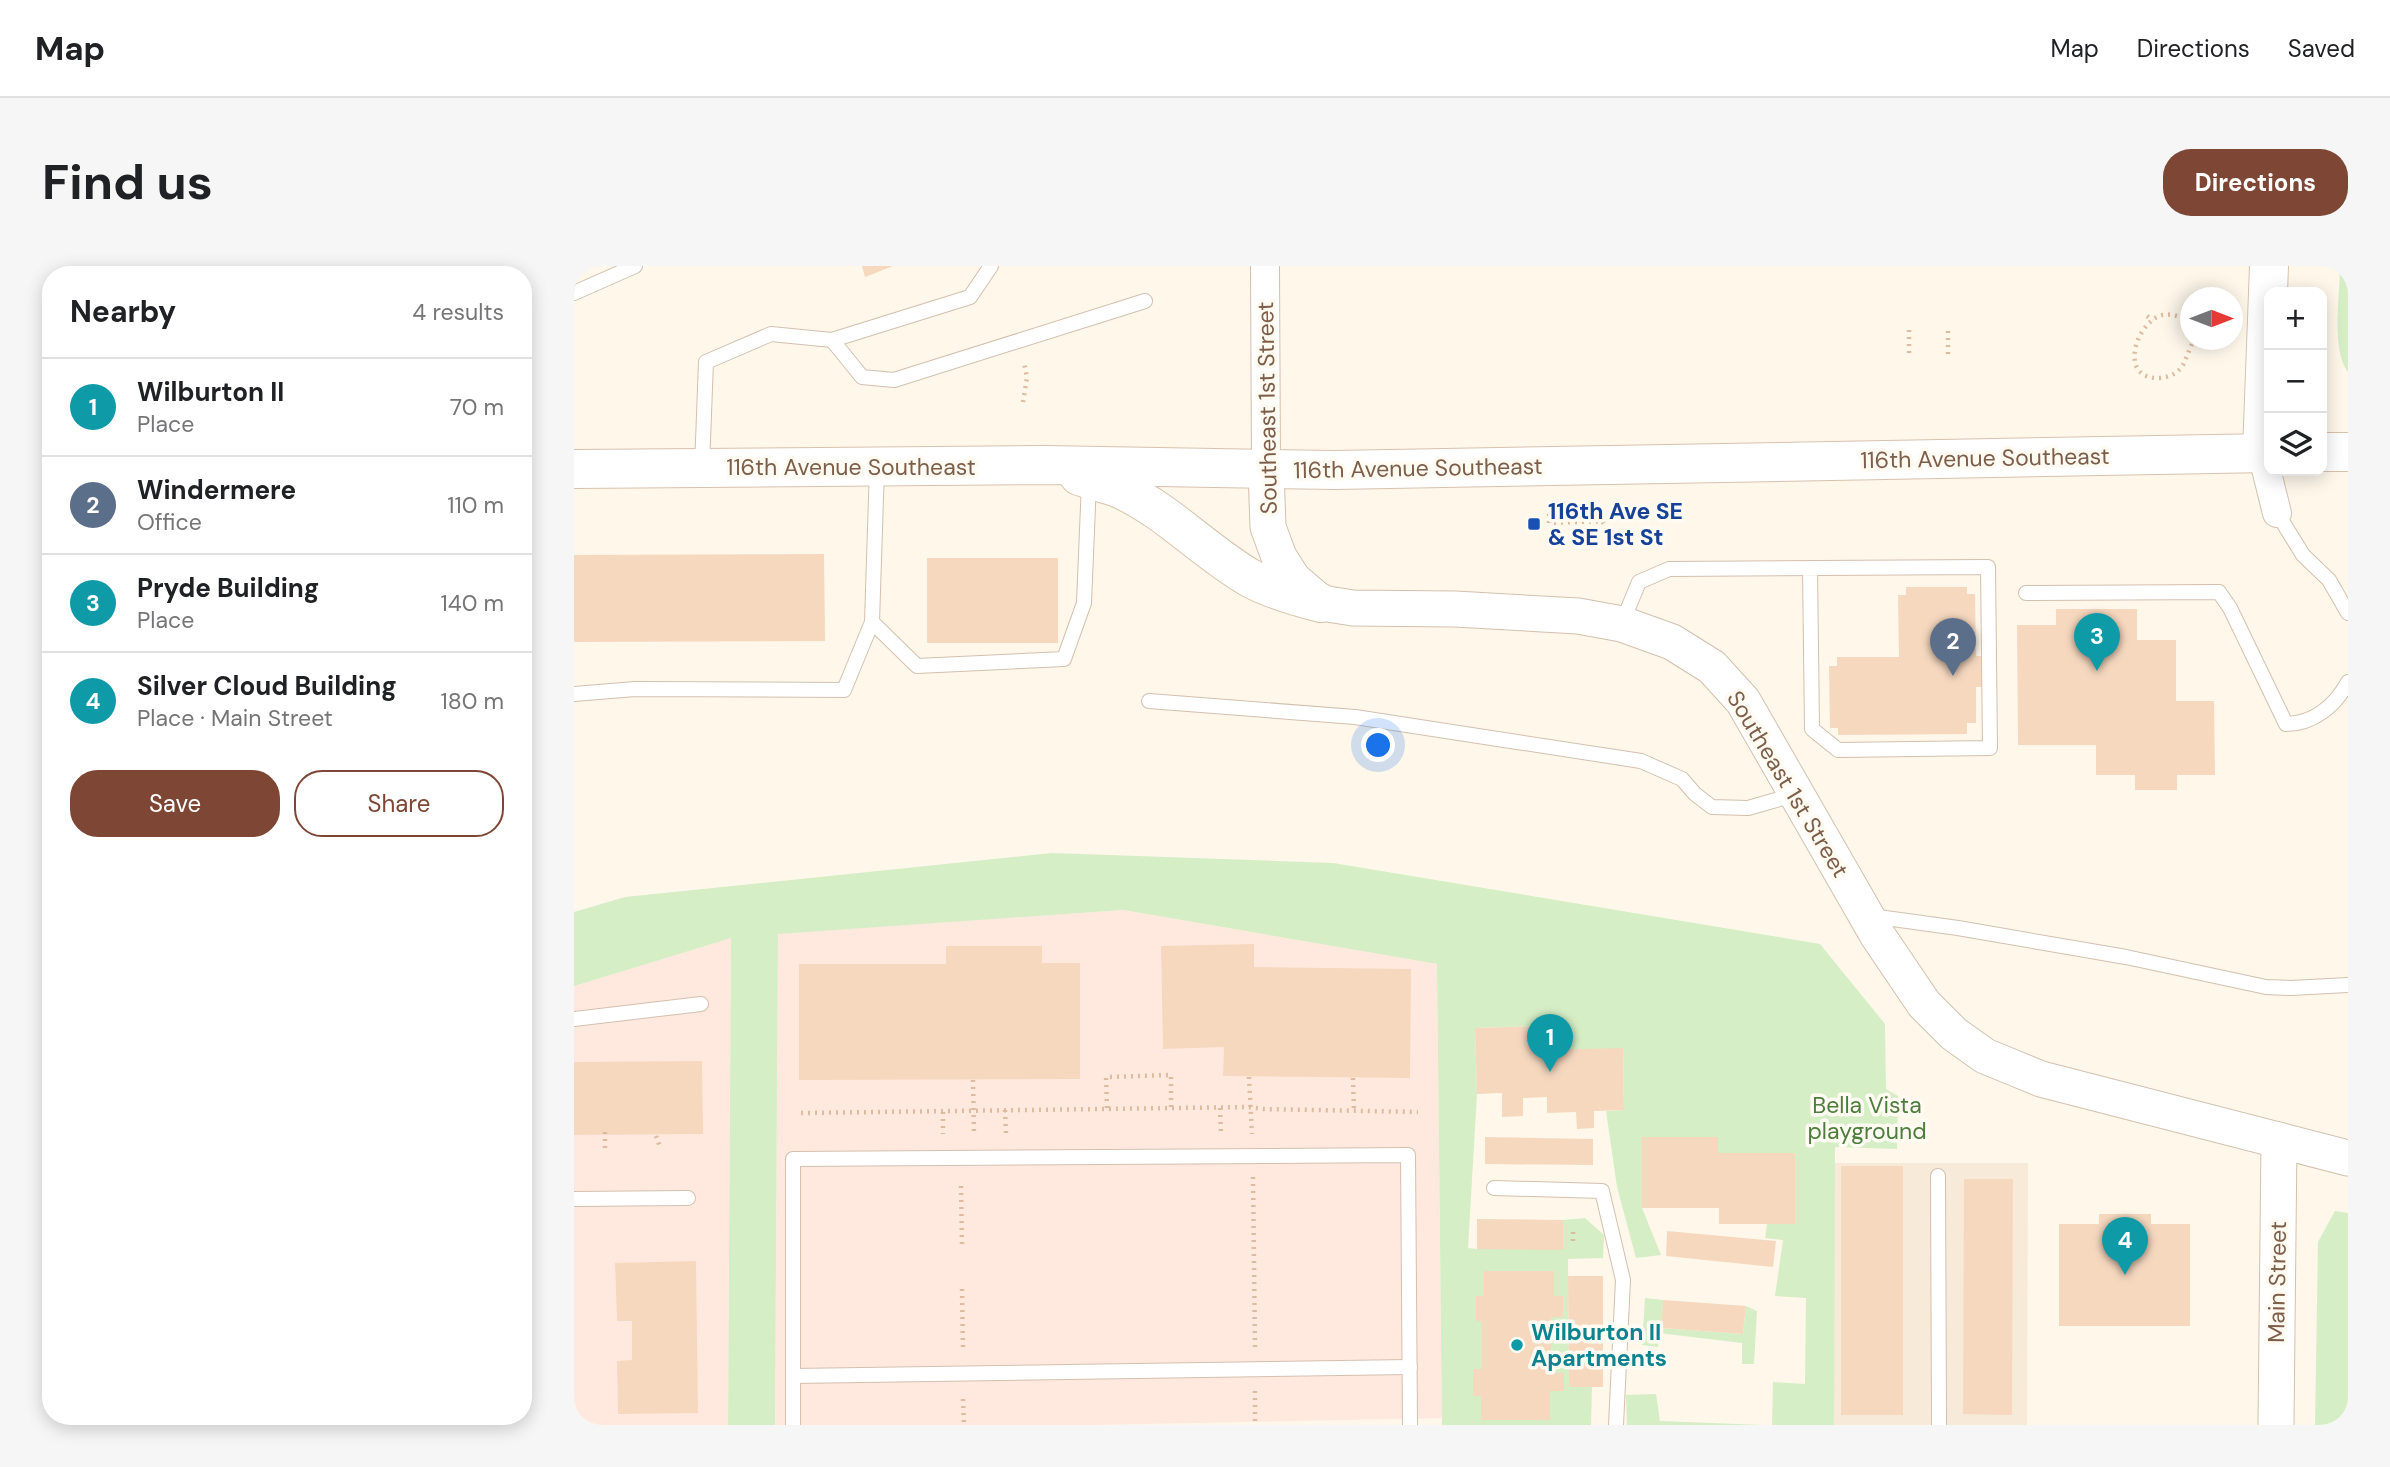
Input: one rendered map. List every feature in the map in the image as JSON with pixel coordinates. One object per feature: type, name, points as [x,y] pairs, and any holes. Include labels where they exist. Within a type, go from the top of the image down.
[{"type":"main road","points":[[2267,413],[2269,266]]},
{"type":"main road","points":[[2327,452],[2348,452]]},
{"type":"main road","name":"116th Avenue Southeast","points":[[574,469],[1044,466],[1266,470],[2264,453]]},
{"type":"main road","points":[[1044,466],[1120,489],[1154,509],[1253,580],[1321,603]]},
{"type":"street","name":"Southeast 1st Street","points":[[1265,266],[1268,527],[1279,557],[1293,579],[1321,603],[1353,608],[1578,616],[1622,624],[1672,642],[1712,667],[1743,702],[1867,915],[1924,1004],[1954,1034],[1985,1056],[2040,1079],[2348,1158]]},
{"type":"street","points":[[2270,476],[2277,513]]},
{"type":"street","name":"Main Street","points":[[2276,1425],[2279,1140]]},
{"type":"lane","points":[[574,293],[635,266]]},
{"type":"lane","points":[[702,468],[706,362],[771,334],[832,340],[970,297],[991,266]]},
{"type":"lane","points":[[832,340],[862,377],[894,380],[1145,301]]},
{"type":"lane","points":[[574,694],[635,688],[844,690],[872,622],[877,467]]},
{"type":"lane","points":[[872,622],[916,666],[1064,659],[1084,603],[1089,480]]},
{"type":"lane","points":[[2277,513],[2303,555],[2329,580],[2348,613]]},
{"type":"lane","points":[[1622,624],[1640,582],[1669,569],[1810,568],[1988,567],[1990,748],[1838,750],[1812,729],[1810,568]]},
{"type":"lane","points":[[2026,593],[2219,592],[2230,608],[2286,724],[2300,724],[2315,718],[2342,693],[2348,682]]},
{"type":"lane","points":[[1149,702],[1355,717],[1641,761],[1682,779],[1712,807],[1748,808],[1798,793]]},
{"type":"lane","points":[[1867,915],[2126,957],[2266,987],[2348,985]]},
{"type":"lane","points":[[574,1019],[701,1004]]},
{"type":"lane","points":[[793,1425],[793,1159],[1408,1155],[1410,1425]]},
{"type":"lane","points":[[1938,1176],[1939,1425]]},
{"type":"lane","points":[[1494,1188],[1602,1191],[1623,1280],[1616,1425]]},
{"type":"lane","points":[[574,1199],[688,1198]]},
{"type":"lane","points":[[793,1376],[1410,1367]]},
{"type":"path","points":[[2180,317],[2161,315],[2153,320],[2135,344],[2133,356],[2137,367],[2144,374],[2158,378],[2172,375],[2182,366],[2189,350]]},
{"type":"path","points":[[2147,316],[2153,320]]},
{"type":"path","points":[[1909,325],[1909,353]]},
{"type":"path","points":[[1948,327],[1948,354]]},
{"type":"path","points":[[1022,354],[1027,378],[1023,402]]},
{"type":"path","points":[[1549,514],[1549,523],[1602,521],[1614,539]]},
{"type":"path","points":[[1107,1108],[1106,1077],[1171,1075],[1171,1108]]},
{"type":"path","points":[[1249,1077],[1253,1156],[1255,1425]]},
{"type":"path","points":[[1353,1078],[1354,1111]]},
{"type":"path","points":[[973,1080],[974,1140]]},
{"type":"path","points":[[801,1113],[1249,1107],[1418,1112]]},
{"type":"path","points":[[1220,1108],[1221,1140]]},
{"type":"path","points":[[1005,1110],[1006,1142]]},
{"type":"path","points":[[943,1112],[943,1142]]},
{"type":"path","points":[[605,1132],[605,1152]]},
{"type":"path","points":[[656,1136],[660,1147]]},
{"type":"path","points":[[961,1186],[962,1246]]},
{"type":"path","points":[[1573,1232],[1573,1242]]},
{"type":"path","points":[[962,1289],[963,1351]]},
{"type":"path","points":[[963,1399],[964,1425]]},
{"type":"shaded area","points":[[1123,910],[1437,964],[1442,1418],[1095,1425],[775,1425],[778,933]]},
{"type":"shaded area","points":[[731,937],[728,1425],[574,1425],[574,967]]},
{"type":"shaded area","points":[[1834,1163],[2028,1163],[2027,1425],[1834,1425]]},
{"type":"green space","points":[[2340,266],[2348,266],[2348,372],[2343,362],[2338,336]]},
{"type":"green space","name":"Bella Vista playground","points":[[1052,853],[1333,863],[1820,944],[1885,1024],[1886,1089],[1898,1096],[1897,1149],[1835,1147],[1834,1425],[1772,1425],[1773,1382],[1805,1384],[1806,1298],[1775,1296],[1783,1240],[1765,1238],[1767,1224],[1718,1153],[1718,1137],[1643,1137],[1642,1208],[1661,1255],[1636,1258],[1617,1187],[1606,1111],[1624,1110],[1623,1049],[1550,1050],[1549,1026],[1475,1028],[1477,1094],[1468,1248],[1477,1249],[1563,1220],[1585,1218],[1604,1235],[1603,1258],[1568,1259],[1569,1387],[1592,1387],[1591,1425],[1442,1425],[1437,964],[1123,910],[778,934],[775,1425],[728,1425],[731,938],[574,986],[574,912],[625,897]]},
{"type":"green space","points":[[2335,1211],[2348,1213],[2348,1425],[2315,1425],[2318,1242]]},
{"type":"green space","points":[[1645,1298],[1663,1300],[1661,1328],[1743,1334],[1746,1306],[1757,1311],[1754,1364],[1742,1364],[1742,1343],[1659,1333],[1658,1347],[1642,1345]]},
{"type":"green space","points":[[1656,1394],[1660,1421],[1762,1425],[1627,1425],[1626,1395]]},
{"type":"building","points":[[862,266],[893,266],[865,277]]},
{"type":"building","points":[[824,554],[825,641],[574,642],[574,555]]},
{"type":"building","points":[[927,558],[1058,558],[1058,643],[927,643]]},
{"type":"building","points":[[1906,587],[1967,587],[1967,594],[1975,594],[1976,656],[1983,656],[1984,687],[1976,687],[1976,723],[1967,723],[1967,734],[1838,735],[1838,728],[1830,728],[1829,666],[1837,666],[1837,657],[1899,657],[1898,595],[1906,595]]},
{"type":"building","points":[[2056,609],[2137,609],[2137,640],[2176,640],[2176,701],[2214,701],[2215,775],[2177,775],[2177,790],[2135,790],[2135,775],[2096,775],[2096,745],[2018,745],[2017,625],[2056,625]]},
{"type":"building","points":[[1254,944],[1254,967],[1411,969],[1410,1078],[1223,1076],[1224,1047],[1163,1049],[1161,946]]},
{"type":"building","points":[[946,946],[1042,946],[1042,963],[1080,963],[1080,1079],[799,1080],[799,964],[946,964]]},
{"type":"building","points":[[1549,1026],[1550,1050],[1623,1048],[1624,1110],[1594,1111],[1594,1128],[1577,1129],[1576,1112],[1547,1113],[1547,1097],[1523,1098],[1523,1116],[1502,1117],[1502,1093],[1477,1094],[1475,1028]]},
{"type":"building","points":[[702,1061],[703,1134],[574,1135],[574,1062]]},
{"type":"building","points":[[1485,1137],[1593,1139],[1593,1165],[1485,1164]]},
{"type":"building","points":[[1642,1137],[1718,1137],[1718,1153],[1795,1153],[1795,1224],[1719,1224],[1719,1208],[1642,1208]]},
{"type":"building","points":[[1841,1166],[1903,1166],[1903,1415],[1841,1415]]},
{"type":"building","points":[[1964,1179],[2013,1179],[2012,1415],[1963,1414]]},
{"type":"building","points":[[2099,1214],[2151,1214],[2151,1224],[2190,1224],[2190,1326],[2059,1326],[2059,1224],[2099,1224]]},
{"type":"building","points":[[1477,1219],[1563,1220],[1563,1250],[1477,1249]]},
{"type":"building","points":[[1667,1231],[1776,1241],[1773,1267],[1666,1256]]},
{"type":"building","points":[[696,1261],[698,1413],[618,1414],[617,1361],[632,1360],[632,1321],[617,1321],[615,1263]]},
{"type":"building","name":"Wilburton II Apartments","points":[[1484,1271],[1554,1271],[1554,1296],[1563,1296],[1563,1317],[1551,1317],[1551,1373],[1564,1373],[1564,1391],[1550,1391],[1550,1420],[1481,1420],[1481,1396],[1473,1396],[1473,1369],[1482,1369],[1482,1321],[1476,1321],[1476,1296],[1484,1296]]},
{"type":"building","points":[[1568,1276],[1603,1276],[1603,1387],[1569,1387]]},
{"type":"building","points":[[1663,1300],[1746,1306],[1743,1334],[1661,1328]]},
{"type":"place","name":"116th Ave SE & SE 1st St","points":[[1534,524]]},
{"type":"place","name":"Pryde Building","points":[[2097,671]]},
{"type":"place","name":"Windermere","points":[[1953,676]]},
{"type":"place","name":"Wilburton II","points":[[1550,1072]]},
{"type":"place","name":"Silver Cloud Building","points":[[2125,1275]]},
{"type":"place","name":"Wilburton II Apartments","points":[[1517,1345]]}]
